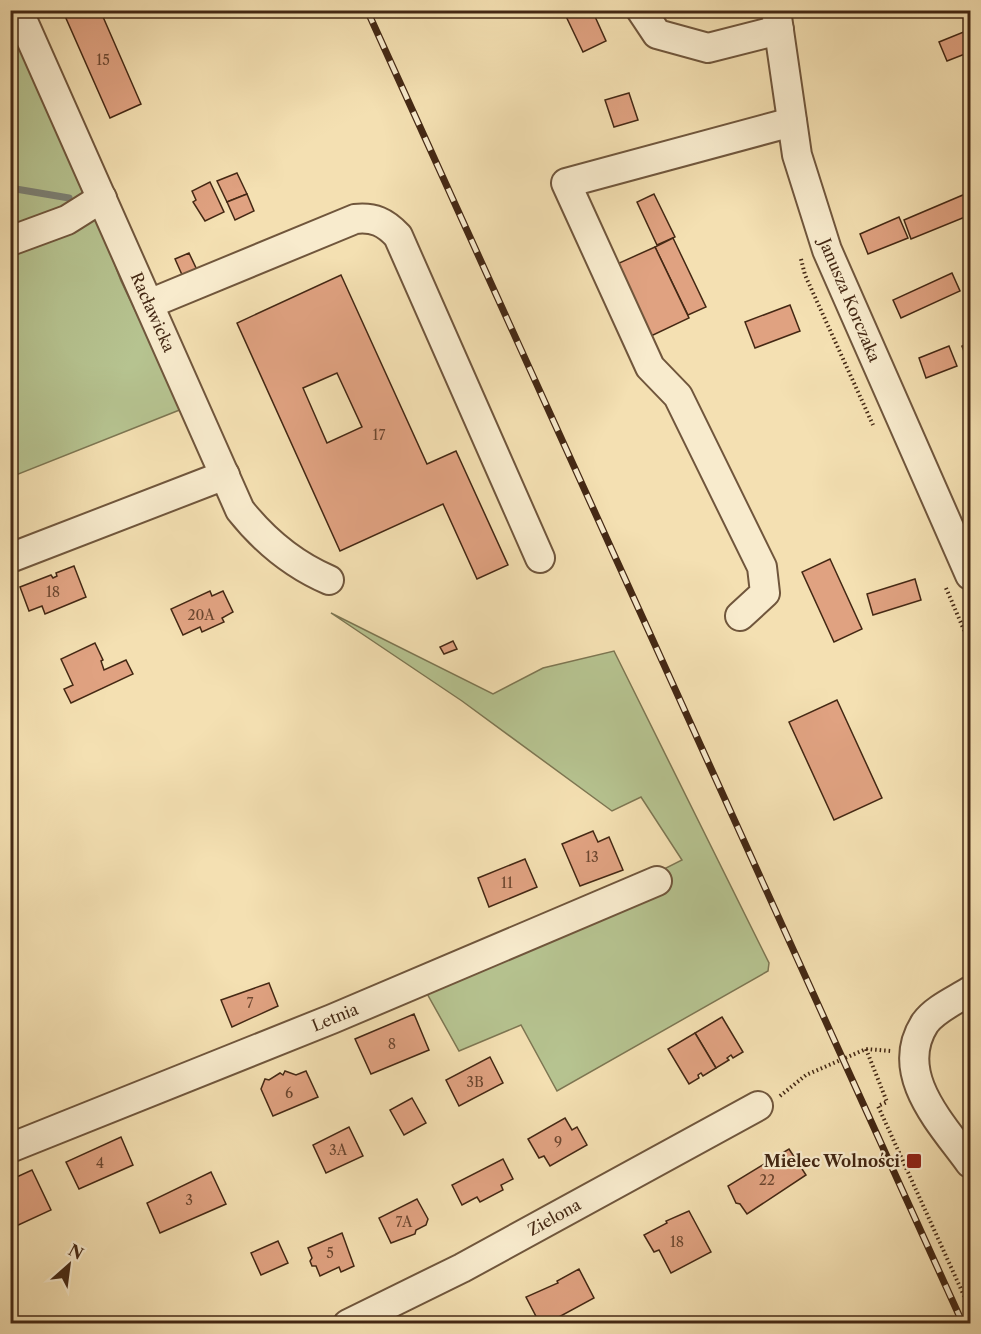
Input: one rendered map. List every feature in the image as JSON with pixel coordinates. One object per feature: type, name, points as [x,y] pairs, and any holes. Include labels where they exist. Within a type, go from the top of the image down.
[{"type":"street","name":"Racławicka","points":[[18,10],[240,510],[257,531],[314,574],[329,580]]},
{"type":"street","points":[[641,10],[657,34],[708,48],[778,20]]},
{"type":"street","name":"Janusza Korczaka","points":[[778,20],[797,154],[827,250],[970,575]]},
{"type":"street","points":[[740,616],[765,593],[762,567],[678,396],[650,368],[566,183],[792,122]]},
{"type":"street","points":[[10,241],[68,220],[102,198]]},
{"type":"street","points":[[149,304],[355,219],[380,220],[398,236],[540,558]]},
{"type":"street","points":[[10,558],[225,475]]},
{"type":"street","name":"Letnia","points":[[10,1148],[332,1019],[657,881]]},
{"type":"street","points":[[970,991],[934,1014],[925,1024],[916,1046],[914,1066],[928,1107],[970,1163]]},
{"type":"street","name":"Zielona","points":[[348,1323],[462,1268],[758,1106]]},
{"type":"path","points":[[866,1049],[887,1102],[878,1106],[970,1310]]},
{"type":"path","points":[[758,1106],[772,1103],[806,1075],[866,1049],[898,1052]]},
{"type":"green space","points":[[10,21],[81,177],[121,281],[182,409],[11,477]]},
{"type":"green space","points":[[331,613],[493,694],[543,668],[614,651],[769,963],[768,971],[557,1091],[521,1025],[459,1051],[425,990],[682,860],[641,797],[612,811],[462,701]]},
{"type":"building","points":[[77,10],[100,10],[141,104],[110,118],[65,16]]},
{"type":"building","points":[[563,10],[592,10],[606,41],[583,52]]},
{"type":"building","points":[[699,10],[728,10],[700,15]]},
{"type":"building","points":[[966,31],[970,52],[947,61],[939,42]]},
{"type":"building","points":[[629,93],[638,120],[614,127],[605,100]]},
{"type":"building","points":[[237,173],[247,194],[227,202],[217,181]]},
{"type":"building","points":[[210,182],[224,212],[205,221],[193,202],[196,200],[192,191]]},
{"type":"building","points":[[970,192],[970,215],[911,239],[904,220]]},
{"type":"building","points":[[247,194],[254,211],[235,220],[227,202]]},
{"type":"building","points":[[654,194],[675,237],[657,245],[637,202]]},
{"type":"building","points":[[899,217],[908,238],[868,254],[860,234]]},
{"type":"building","points":[[673,238],[706,307],[688,315],[655,247]]},
{"type":"building","points":[[655,247],[689,318],[651,336],[617,264]]},
{"type":"building","points":[[189,253],[197,270],[183,277],[175,259]]},
{"type":"building","points":[[952,273],[960,291],[901,318],[893,300]]},
{"type":"building","points":[[341,275],[427,464],[456,451],[508,565],[477,579],[443,504],[340,551],[237,323]],"holes":[[[337,373],[362,427],[327,443],[303,388]]]},
{"type":"building","points":[[790,305],[800,331],[755,348],[745,322]]},
{"type":"building","points":[[970,342],[970,361],[968,362],[962,346]]},
{"type":"building","points":[[949,346],[957,366],[926,378],[919,358]]},
{"type":"building","points":[[830,559],[862,629],[834,642],[802,572]]},
{"type":"building","points":[[74,566],[86,597],[45,614],[42,606],[29,611],[20,587],[51,575],[53,578],[57,576],[56,573]]},
{"type":"building","points":[[915,579],[921,600],[873,615],[867,594]]},
{"type":"building","points":[[210,591],[212,596],[223,591],[233,612],[222,618],[224,622],[202,632],[200,627],[183,635],[171,609]]},
{"type":"building","points":[[453,641],[457,649],[444,654],[440,647]]},
{"type":"building","points":[[95,643],[103,660],[101,661],[104,670],[126,660],[133,674],[71,703],[64,689],[73,685],[61,659]]},
{"type":"building","points":[[837,700],[882,798],[834,820],[789,722]]},
{"type":"building","points":[[593,831],[598,842],[609,837],[623,870],[580,886],[562,844]]},
{"type":"building","points":[[525,859],[537,887],[489,907],[478,878]]},
{"type":"building","points":[[269,983],[278,1006],[232,1027],[221,1000]]},
{"type":"building","points":[[414,1014],[429,1050],[371,1074],[355,1039]]},
{"type":"building","points":[[722,1017],[743,1052],[733,1058],[731,1055],[727,1058],[729,1060],[716,1068],[695,1033]]},
{"type":"building","points":[[695,1033],[716,1068],[703,1076],[701,1073],[698,1075],[699,1078],[689,1084],[668,1049]]},
{"type":"building","points":[[490,1057],[503,1083],[459,1106],[446,1080]]},
{"type":"building","points":[[285,1071],[296,1075],[306,1071],[318,1097],[273,1116],[261,1089],[265,1079],[269,1080],[280,1073],[283,1075]]},
{"type":"building","points":[[412,1098],[426,1123],[404,1135],[390,1110]]},
{"type":"building","points":[[565,1118],[572,1130],[577,1127],[587,1145],[550,1166],[544,1156],[539,1158],[528,1139]]},
{"type":"building","points":[[349,1127],[363,1156],[326,1173],[313,1145]]},
{"type":"building","points":[[121,1137],[133,1165],[79,1189],[66,1162]]},
{"type":"building","points":[[789,1149],[806,1175],[747,1214],[740,1204],[736,1203],[728,1186]]},
{"type":"building","points":[[503,1159],[513,1179],[501,1185],[503,1190],[480,1202],[477,1197],[462,1205],[452,1185]]},
{"type":"building","points":[[32,1170],[51,1210],[14,1227],[10,1220],[10,1180]]},
{"type":"building","points":[[211,1172],[226,1204],[160,1233],[147,1203]]},
{"type":"building","points":[[417,1199],[428,1219],[426,1225],[416,1230],[415,1234],[391,1243],[379,1218]]},
{"type":"building","points":[[689,1211],[711,1252],[671,1273],[659,1250],[654,1252],[644,1235],[667,1223],[666,1221]]},
{"type":"building","points":[[342,1233],[354,1266],[341,1272],[339,1267],[320,1276],[316,1266],[312,1266],[308,1248]]},
{"type":"building","points":[[278,1241],[288,1263],[261,1275],[251,1253]]},
{"type":"building","points":[[579,1269],[594,1298],[546,1324],[540,1324],[526,1297],[558,1283],[557,1281]]},
{"type":"waterway","points":[[10,188],[69,198]]},
{"type":"railway","points":[[367,10],[963,1324]]},
{"type":"place","name":"Mielec Wolności","points":[[914,1161]]}]
